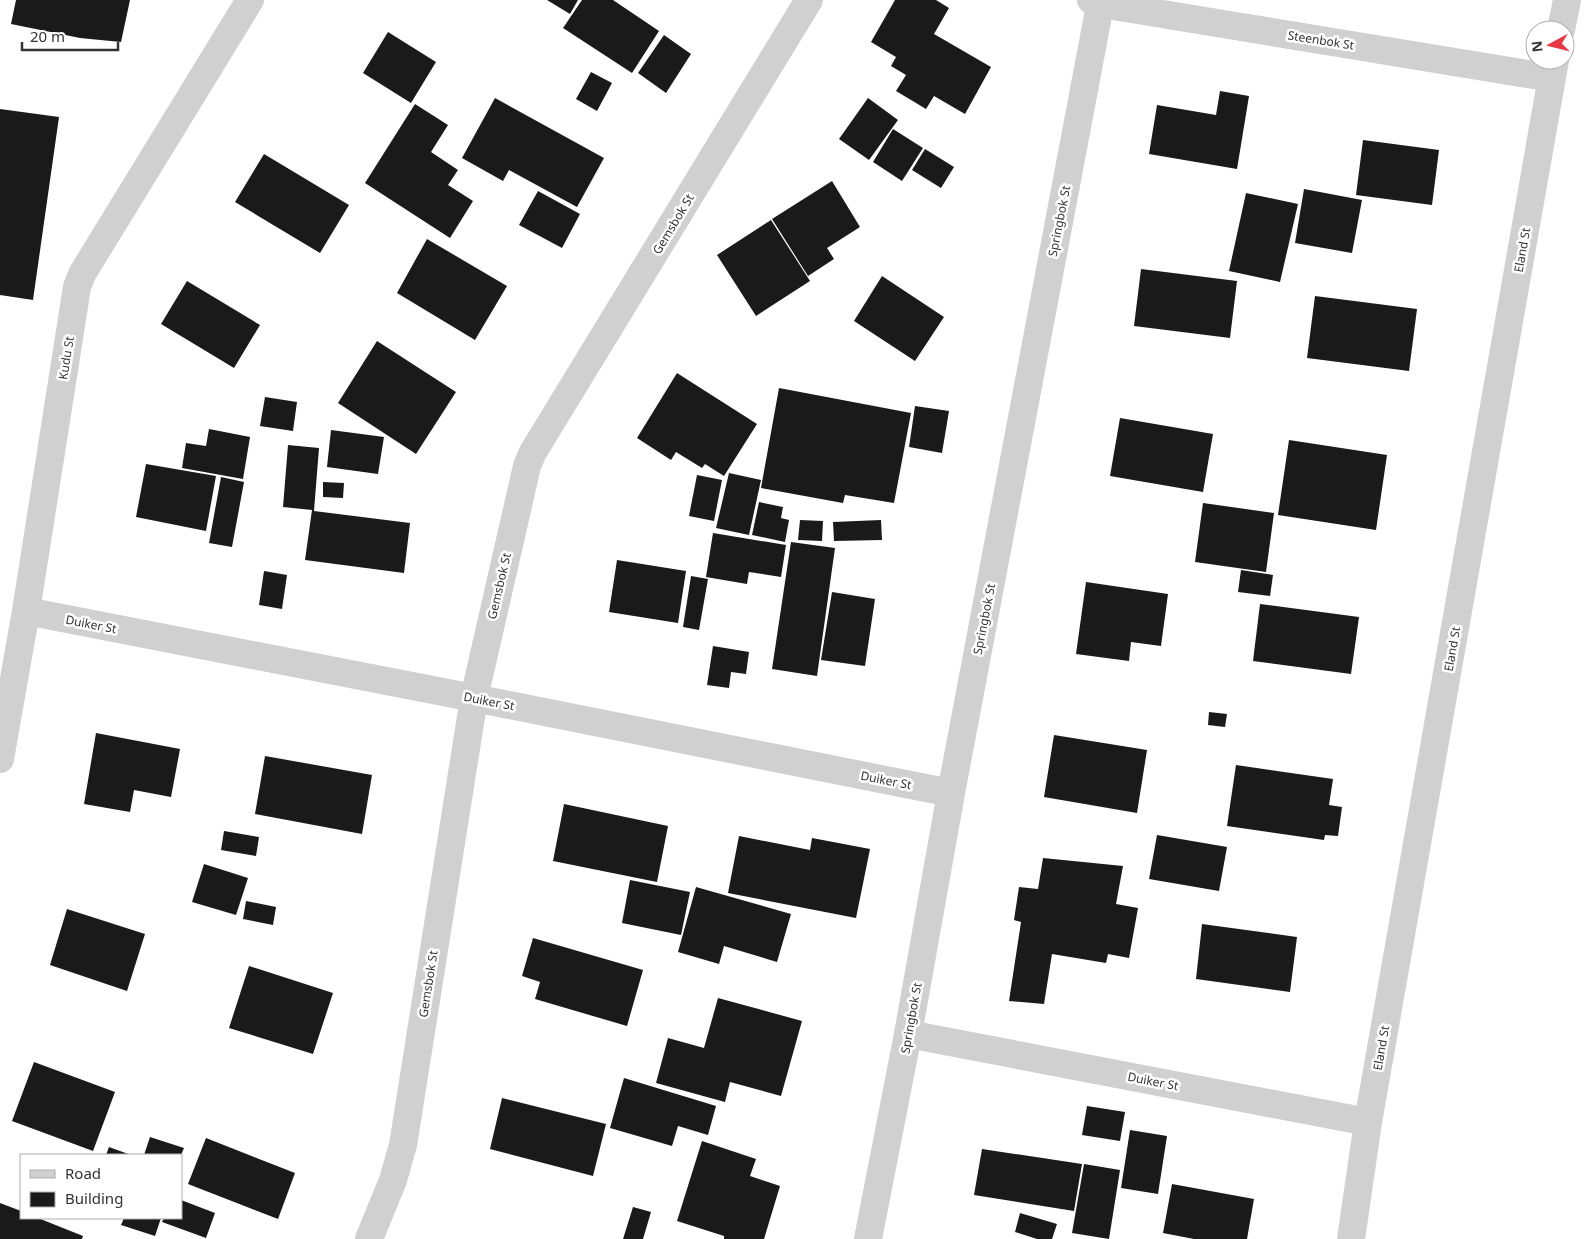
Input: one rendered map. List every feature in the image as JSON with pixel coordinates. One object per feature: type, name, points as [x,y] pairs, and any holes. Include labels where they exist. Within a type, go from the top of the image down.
[{"type":"street","name":"Kudu St","points":[[0,759],[26,612],[77,286],[82,274],[250,0]]},
{"type":"street","name":"Gemsbok St","points":[[369,1239],[393,1180],[403,1145],[474,698],[527,466],[533,452],[809,0]]},
{"type":"street","points":[[1563,20],[1567,0]]},
{"type":"street","name":"Steenbok St","points":[[1098,1],[1525,65]]},
{"type":"street","name":"Springbok St","points":[[868,1239],[908,1034],[1098,1]]},
{"type":"street","name":"Eland St","points":[[1351,1239],[1368,1122],[1554,70]]},
{"type":"street","name":"Duiker St","points":[[26,612],[474,698],[951,793]]},
{"type":"street","name":"Duiker St","points":[[908,1034],[1368,1122]]},
{"type":"building","points":[[16,0],[130,0],[121,42],[80,38],[11,24]]},
{"type":"building","points":[[547,0],[578,0],[570,14]]},
{"type":"building","points":[[582,0],[613,0],[659,31],[632,73],[563,28]]},
{"type":"building","points":[[895,0],[936,0],[949,8],[934,34],[991,67],[965,114],[934,96],[926,109],[896,91],[906,75],[891,66],[896,57],[871,42]]},
{"type":"building","points":[[388,32],[436,62],[411,103],[363,73]]},
{"type":"building","points":[[664,35],[691,54],[666,93],[638,73]]},
{"type":"building","points":[[591,72],[612,83],[597,111],[576,99]]},
{"type":"building","points":[[1220,91],[1249,96],[1237,169],[1149,154],[1157,105],[1216,115]]},
{"type":"building","points":[[495,98],[604,158],[577,207],[509,170],[503,181],[462,158]]},
{"type":"building","points":[[868,98],[898,120],[869,160],[839,139]]},
{"type":"building","points":[[415,104],[448,125],[431,152],[458,170],[448,185],[473,201],[450,238],[365,183]]},
{"type":"building","points":[[0,109],[59,117],[33,300],[0,295]]},
{"type":"building","points":[[893,129],[923,148],[902,181],[873,162]]},
{"type":"building","points":[[1363,140],[1439,150],[1432,205],[1356,195]]},
{"type":"building","points":[[925,149],[954,167],[941,188],[912,170]]},
{"type":"building","points":[[264,154],[349,205],[320,253],[235,202]]},
{"type":"building","points":[[832,181],[860,227],[827,248],[834,259],[808,276],[772,219]]},
{"type":"building","points":[[1304,189],[1362,200],[1352,253],[1295,243]]},
{"type":"building","points":[[538,191],[580,214],[562,248],[519,225]]},
{"type":"building","points":[[1246,193],[1298,204],[1280,282],[1229,271]]},
{"type":"building","points":[[771,220],[810,281],[756,316],[717,255]]},
{"type":"building","points":[[427,239],[507,286],[475,340],[397,293]]},
{"type":"building","points":[[1141,269],[1237,281],[1230,338],[1134,326]]},
{"type":"building","points":[[882,276],[944,317],[915,361],[854,321]]},
{"type":"building","points":[[187,281],[260,325],[234,368],[161,324]]},
{"type":"building","points":[[1315,296],[1417,309],[1409,371],[1307,358]]},
{"type":"building","points":[[377,341],[456,392],[416,454],[338,403]]},
{"type":"building","points":[[677,373],[757,424],[724,476],[705,464],[702,468],[676,452],[671,460],[637,438]]},
{"type":"building","points":[[779,388],[911,413],[894,503],[845,495],[843,503],[761,488]]},
{"type":"building","points":[[265,397],[297,402],[293,431],[260,426]]},
{"type":"building","points":[[915,406],[949,411],[942,453],[909,447]]},
{"type":"building","points":[[1120,418],[1213,434],[1203,492],[1110,476]]},
{"type":"building","points":[[209,429],[250,437],[243,479],[182,468],[186,443],[206,446]]},
{"type":"building","points":[[331,430],[384,437],[378,474],[327,467]]},
{"type":"building","points":[[1289,440],[1387,455],[1376,530],[1278,515]]},
{"type":"building","points":[[288,445],[319,448],[314,511],[410,523],[404,573],[305,560],[312,510],[283,507]]},
{"type":"building","points":[[146,464],[216,476],[206,531],[136,517]]},
{"type":"building","points":[[729,473],[761,480],[749,535],[716,528]]},
{"type":"building","points":[[697,475],[722,480],[714,521],[689,516]]},
{"type":"building","points":[[221,477],[244,482],[232,547],[209,543]]},
{"type":"building","points":[[323,482],[344,483],[343,498],[323,497]]},
{"type":"building","points":[[759,502],[783,507],[781,518],[789,520],[785,542],[752,535]]},
{"type":"building","points":[[1203,503],[1274,513],[1266,572],[1195,562]]},
{"type":"building","points":[[800,520],[823,521],[822,541],[798,540]]},
{"type":"building","points":[[881,520],[882,540],[834,541],[833,522]]},
{"type":"building","points":[[713,533],[786,545],[781,577],[749,572],[747,584],[706,577]]},
{"type":"building","points":[[791,542],[835,548],[817,676],[772,669]]},
{"type":"building","points":[[617,560],[686,571],[678,623],[609,612]]},
{"type":"building","points":[[1241,570],[1273,575],[1270,596],[1238,592]]},
{"type":"building","points":[[264,571],[287,575],[282,609],[259,605]]},
{"type":"building","points":[[691,576],[708,579],[699,630],[683,627]]},
{"type":"building","points":[[1086,582],[1168,594],[1161,646],[1131,642],[1129,661],[1076,654]]},
{"type":"building","points":[[832,592],[875,599],[865,666],[821,660]]},
{"type":"building","points":[[1260,604],[1359,617],[1351,674],[1253,661]]},
{"type":"building","points":[[713,646],[749,652],[746,674],[731,672],[729,688],[707,685]]},
{"type":"building","points":[[1209,712],[1227,714],[1225,727],[1208,725]]},
{"type":"building","points":[[96,733],[180,749],[171,797],[134,790],[130,812],[84,804]]},
{"type":"building","points":[[1054,735],[1147,750],[1137,813],[1044,797]]},
{"type":"building","points":[[265,756],[372,775],[362,834],[255,814]]},
{"type":"building","points":[[1236,765],[1333,779],[1329,805],[1342,807],[1338,836],[1325,835],[1324,840],[1227,826]]},
{"type":"building","points":[[564,804],[668,826],[657,882],[553,861]]},
{"type":"building","points":[[224,831],[259,837],[256,856],[221,850]]},
{"type":"building","points":[[1157,835],[1227,847],[1219,891],[1149,879]]},
{"type":"building","points":[[739,836],[810,850],[812,838],[870,849],[856,918],[728,893]]},
{"type":"building","points":[[1043,858],[1123,866],[1116,904],[1138,908],[1129,958],[1108,954],[1106,963],[1052,954],[1044,1004],[1009,1001],[1021,922],[1014,920],[1019,887],[1038,889]]},
{"type":"building","points":[[204,864],[248,878],[236,915],[192,902]]},
{"type":"building","points":[[630,880],[690,892],[681,935],[622,923]]},
{"type":"building","points":[[696,887],[791,914],[777,962],[724,946],[719,964],[678,952]]},
{"type":"building","points":[[246,901],[276,907],[273,925],[243,919]]},
{"type":"building","points":[[67,909],[145,934],[127,991],[50,965]]},
{"type":"building","points":[[1202,924],[1297,937],[1290,992],[1196,979]]},
{"type":"building","points":[[533,938],[643,970],[627,1026],[535,999],[540,982],[522,976]]},
{"type":"building","points":[[249,966],[333,993],[313,1054],[229,1028]]},
{"type":"building","points":[[718,998],[802,1021],[781,1096],[730,1082],[725,1102],[656,1083],[668,1038],[704,1048]]},
{"type":"building","points":[[34,1062],[115,1092],[93,1151],[12,1121]]},
{"type":"building","points":[[624,1078],[716,1106],[708,1135],[678,1126],[672,1146],[610,1128]]},
{"type":"building","points":[[502,1098],[606,1124],[593,1176],[490,1149]]},
{"type":"building","points":[[1087,1106],[1125,1112],[1120,1141],[1082,1135]]},
{"type":"building","points":[[1130,1130],[1167,1136],[1158,1194],[1121,1188]]},
{"type":"building","points":[[150,1137],[184,1148],[181,1154],[144,1154]]},
{"type":"building","points":[[206,1138],[295,1173],[278,1219],[188,1184]]},
{"type":"building","points":[[702,1141],[756,1159],[750,1176],[780,1186],[764,1239],[724,1239],[724,1236],[677,1221]]},
{"type":"building","points":[[109,1147],[128,1154],[106,1154]]},
{"type":"building","points":[[982,1149],[1082,1164],[1074,1211],[974,1195]]},
{"type":"building","points":[[1084,1164],[1120,1170],[1109,1239],[1072,1233]]},
{"type":"building","points":[[1172,1184],[1254,1199],[1247,1239],[1194,1239],[1163,1233]]},
{"type":"building","points":[[182,1200],[215,1213],[206,1238],[162,1222],[164,1219],[182,1219]]},
{"type":"building","points":[[0,1203],[20,1211],[20,1219],[40,1219],[83,1236],[82,1239],[0,1239]]},
{"type":"building","points":[[633,1207],[651,1212],[643,1239],[623,1239]]},
{"type":"building","points":[[1020,1213],[1057,1224],[1052,1239],[1037,1239],[1015,1232]]},
{"type":"building","points":[[124,1219],[161,1219],[155,1236],[121,1225]]}]
